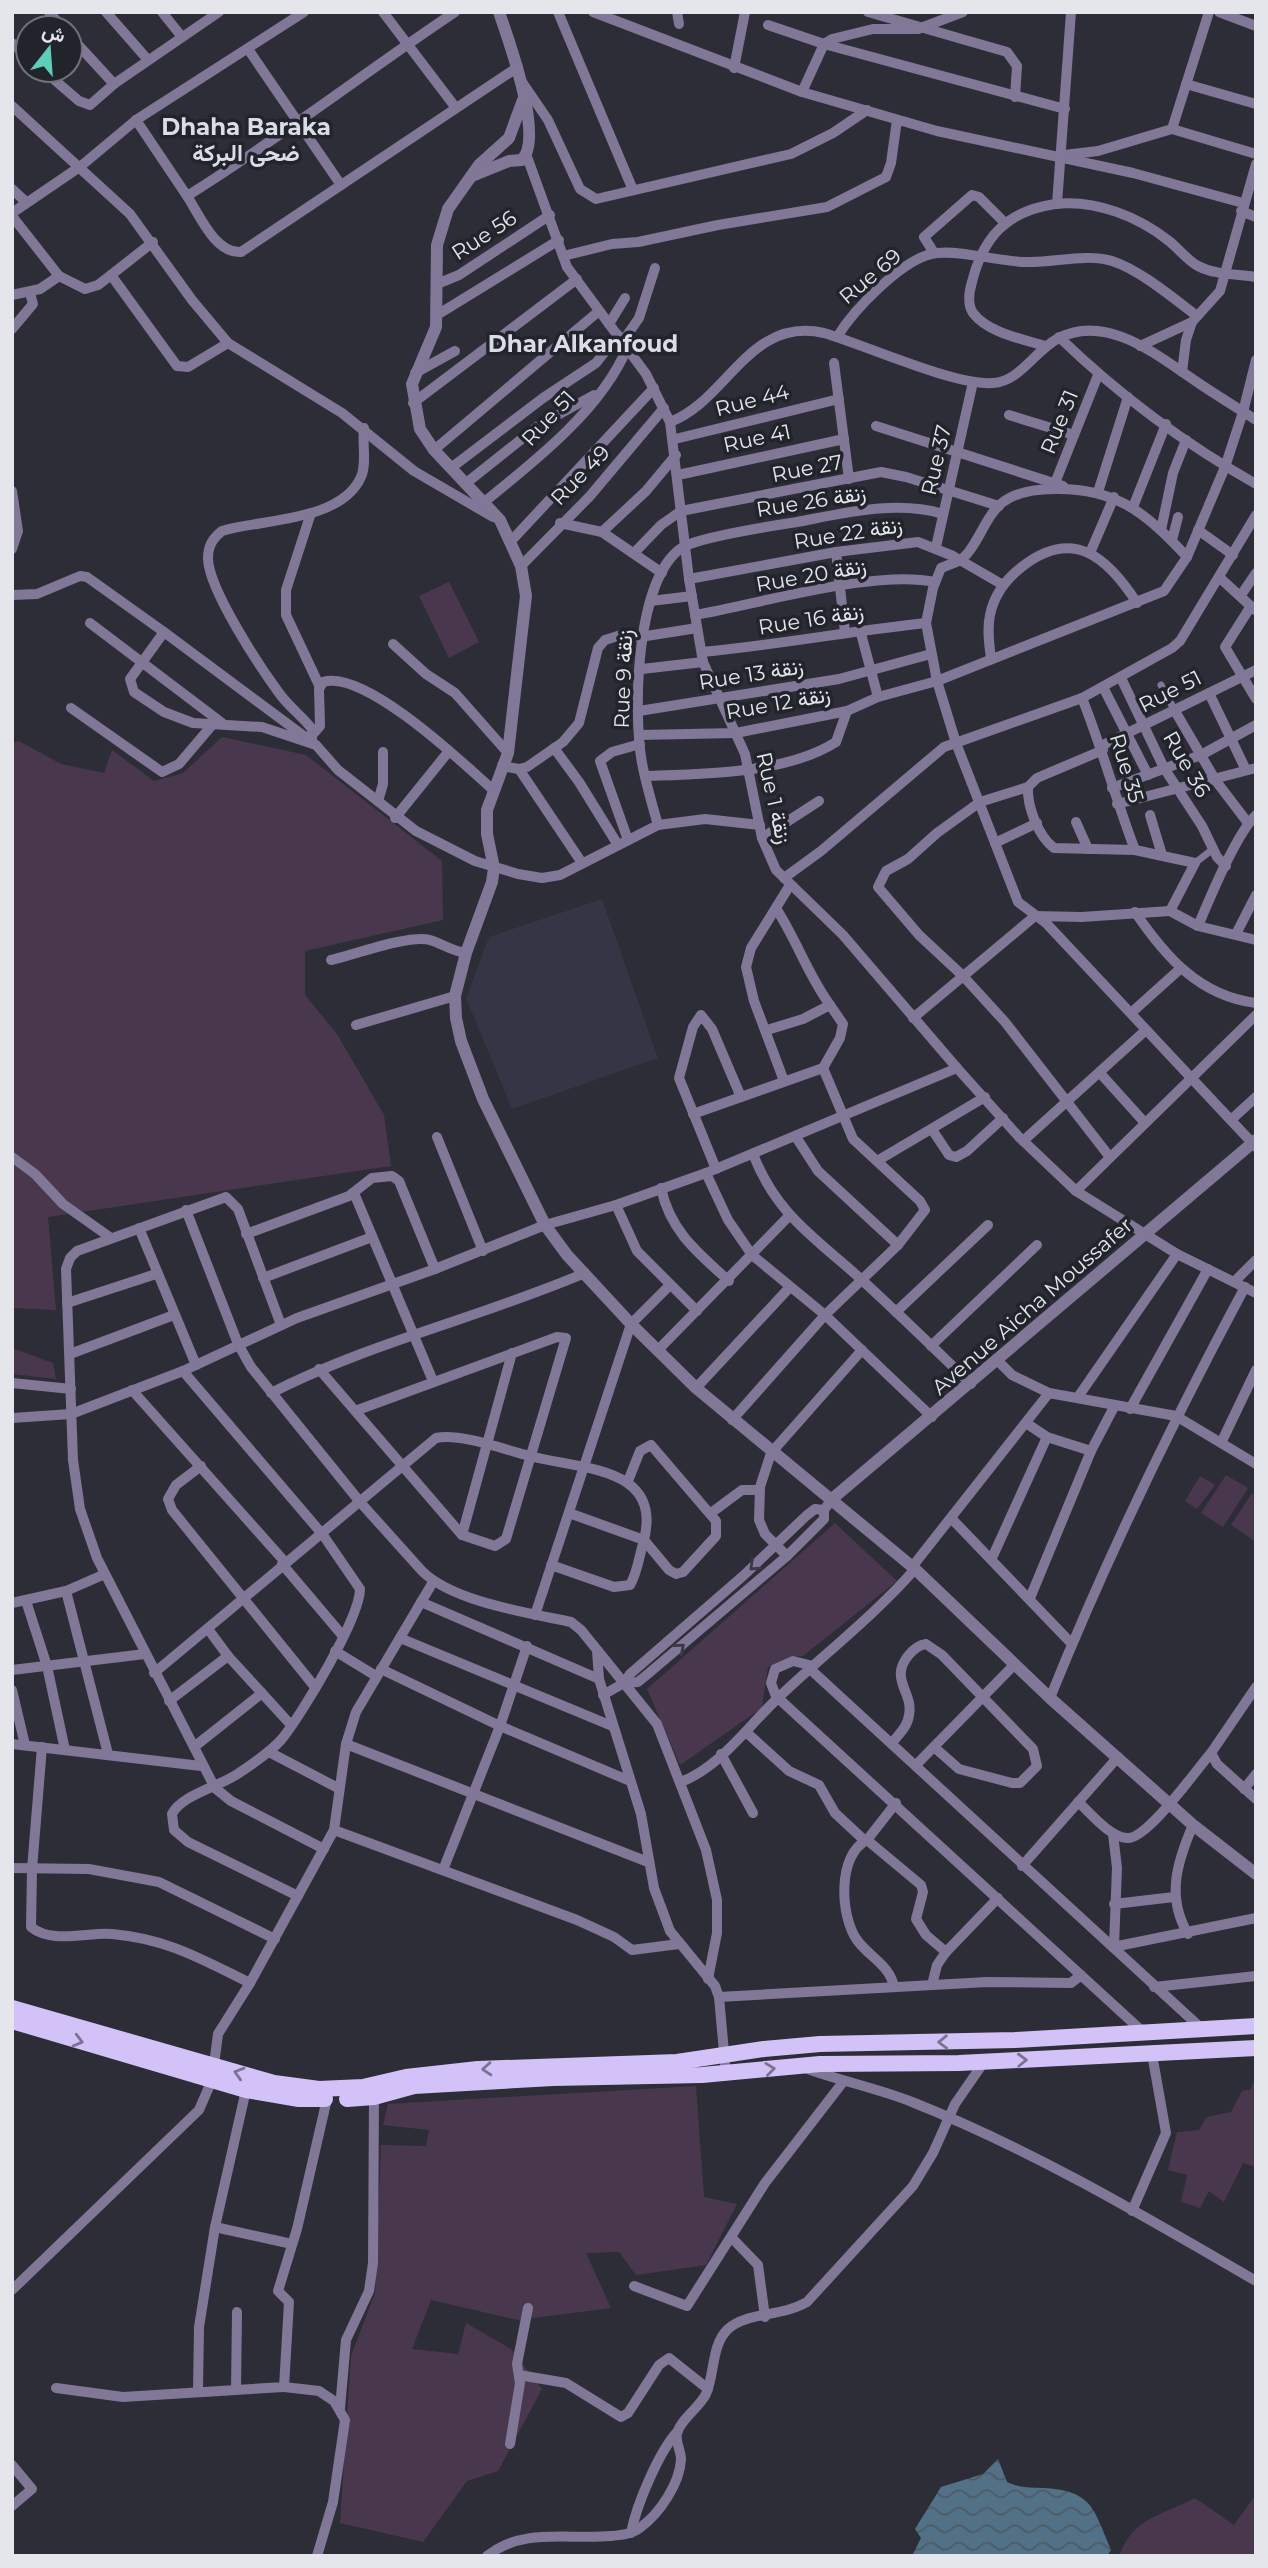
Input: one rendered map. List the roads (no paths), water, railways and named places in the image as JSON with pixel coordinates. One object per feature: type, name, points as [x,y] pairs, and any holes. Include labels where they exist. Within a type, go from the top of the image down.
[{"type":"main road","points":[[12,2008],[213,2072],[246,2090],[288,2098],[374,2097],[414,2087],[614,2075],[726,2074],[800,2066],[984,2062],[1256,2048]]},
{"type":"main road","points":[[12,2021],[213,2072],[319,2089],[363,2087],[406,2077],[478,2069],[677,2062],[820,2044],[1001,2040],[1256,2026]]},
{"type":"street","points":[[106,12],[148,60]]},
{"type":"street","points":[[162,12],[182,37]]},
{"type":"street","points":[[59,84],[73,97],[90,105],[114,84],[219,12]]},
{"type":"street","points":[[153,242],[99,285],[85,289],[59,276],[12,215],[26,202],[81,166],[136,120],[304,12]]},
{"type":"street","points":[[383,12],[456,108]]},
{"type":"street","points":[[187,196],[300,123],[455,12]]},
{"type":"street","points":[[499,12],[518,67],[523,100],[529,116],[520,155]]},
{"type":"street","points":[[558,12],[633,190]]},
{"type":"street","points":[[593,12],[802,92],[897,120],[1133,173],[1242,207],[1256,217]]},
{"type":"street","points":[[677,12],[679,24]]},
{"type":"street","points":[[734,68],[745,12]]},
{"type":"street","points":[[868,12],[1011,55],[1017,66],[1015,97]]},
{"type":"street","points":[[802,92],[824,44],[838,36],[862,31],[918,29],[963,12]]},
{"type":"street","points":[[1057,204],[1071,12]]},
{"type":"street","points":[[1172,130],[1209,12]]},
{"type":"street","points":[[1219,12],[1256,26]]},
{"type":"street","points":[[768,25],[824,44],[1065,109]]},
{"type":"street","points":[[248,49],[341,185]]},
{"type":"street","points":[[84,51],[114,84]]},
{"type":"street","points":[[136,120],[222,247],[233,252],[254,245],[518,67]]},
{"type":"street","points":[[522,82],[548,120],[584,194],[602,199],[791,154],[833,133],[867,110]]},
{"type":"street","points":[[1186,85],[1256,104]]},
{"type":"street","points":[[520,155],[502,152],[523,100]]},
{"type":"street","points":[[12,106],[81,166],[130,214],[153,242],[192,300],[228,343],[364,428],[414,471],[500,520]]},
{"type":"street","points":[[563,256],[612,244],[638,242],[718,225],[827,207],[876,185],[886,177],[891,163],[897,120]]},
{"type":"street","points":[[1061,157],[1098,151],[1172,130],[1256,154]]},
{"type":"street","points":[[520,155],[518,137],[506,142],[486,158],[453,201],[437,245],[437,315],[433,336],[415,373],[413,403],[420,429],[434,450],[500,520],[521,566],[526,609],[508,753],[492,789],[486,821],[494,868],[489,895],[466,953],[455,996],[456,1018],[466,1058],[497,1130],[545,1225],[631,1324],[696,1388],[828,1505],[914,1568],[1050,1698],[1193,1825],[1256,1874]]},
{"type":"street","points":[[472,176],[520,155]]},
{"type":"street","name":"Rue 1 زنقة","points":[[520,155],[535,176],[563,256],[654,388],[670,422],[689,579],[702,657],[750,768],[762,838],[769,859],[787,882],[843,935],[913,1018],[1023,1140],[1076,1191],[1177,1254],[1256,1293]]},
{"type":"street","points":[[1140,346],[1194,319],[1219,294],[1256,164]]},
{"type":"street","points":[[12,189],[26,202]]},
{"type":"street","points":[[934,253],[924,237],[959,205],[976,195],[1005,223]]},
{"type":"street","points":[[1045,346],[993,328],[974,315],[969,298],[977,258],[989,238],[1005,223],[1026,212],[1057,204],[1127,215],[1168,241],[1196,265],[1256,276]]},
{"type":"street","name":"Rue 56","points":[[437,284],[459,275],[550,215]]},
{"type":"street","points":[[437,315],[559,240]]},
{"type":"street","name":"Rue 69","points":[[837,337],[856,308],[869,296],[907,267],[934,253],[1027,262],[1111,261],[1150,282],[1194,319]]},
{"type":"street","points":[[451,468],[542,398],[596,363],[623,341],[639,318],[654,268]]},
{"type":"street","points":[[111,275],[177,366],[188,367],[228,343]]},
{"type":"street","points":[[12,295],[30,293],[59,276]]},
{"type":"street","points":[[413,403],[577,279]]},
{"type":"street","points":[[12,329],[33,304],[30,293]]},
{"type":"street","points":[[609,324],[625,298]]},
{"type":"street","points":[[434,450],[599,311]]},
{"type":"street","points":[[1182,372],[1186,340],[1194,319]]},
{"type":"street","points":[[670,422],[688,413],[763,343],[806,331],[837,337],[972,382],[992,383],[1008,380],[1045,346],[1059,337],[1091,330],[1121,337],[1140,346],[1256,420]]},
{"type":"street","points":[[1059,337],[1098,375],[1185,440],[1256,484]]},
{"type":"street","name":"Rue 51","points":[[483,503],[554,445],[615,374],[623,341]]},
{"type":"street","points":[[415,373],[455,351]]},
{"type":"street","name":"Rue 12 زنقة","points":[[628,840],[600,761],[612,751],[640,739],[768,729],[847,711],[878,697],[937,681],[1164,591],[1187,557],[1225,467],[1256,360]]},
{"type":"street","points":[[834,363],[849,480]]},
{"type":"street","name":"Rue 31","points":[[1055,483],[1098,375]]},
{"type":"street","name":"Rue 37","points":[[936,547],[959,452],[972,382]]},
{"type":"street","points":[[511,541],[654,388]]},
{"type":"street","points":[[465,484],[538,426],[597,394]]},
{"type":"street","points":[[1098,492],[1128,397]]},
{"type":"street","name":"Rue 44","points":[[674,439],[839,399]]},
{"type":"street","name":"Rue 49","points":[[521,566],[560,523],[594,492],[664,408]]},
{"type":"street","points":[[1009,415],[1074,435]]},
{"type":"street","points":[[1133,507],[1166,424]]},
{"type":"street","points":[[876,426],[1070,489]]},
{"type":"street","points":[[364,428],[363,469],[357,484],[332,505],[311,513],[222,531],[212,540],[208,557],[224,602],[249,647],[280,694],[338,770],[395,818],[466,857],[494,868],[532,877],[550,877],[658,825],[705,819],[760,825]]},
{"type":"street","name":"Rue 41","points":[[678,475],[844,439]]},
{"type":"street","points":[[1161,530],[1173,473],[1185,440]]},
{"type":"street","points":[[602,532],[676,456]]},
{"type":"street","name":"Rue 27","points":[[634,553],[661,525],[681,511],[888,472],[999,506]]},
{"type":"street","points":[[1187,557],[1161,530],[1133,507],[1114,497],[1070,489],[1030,491],[1011,497],[999,506],[961,560],[943,566],[935,582],[926,623],[937,681],[956,743],[1018,902],[1046,923],[1255,1144]]},
{"type":"street","points":[[12,492],[17,537],[12,549]]},
{"type":"street","points":[[1090,553],[1114,497]]},
{"type":"street","name":"Rue 26 زنقة","points":[[685,546],[755,529],[899,507],[919,507],[943,514]]},
{"type":"street","points":[[311,513],[286,590],[286,615],[319,685],[320,726],[314,740]]},
{"type":"street","points":[[784,1081],[754,1001],[746,967],[751,948],[777,910],[787,882],[932,755],[956,743],[1082,698],[1121,678],[1180,641],[1256,515]]},
{"type":"street","points":[[1172,541],[1178,517]]},
{"type":"street","points":[[560,523],[602,532],[662,573]]},
{"type":"street","points":[[1198,530],[1233,555]]},
{"type":"street","name":"Rue 22 زنقة","points":[[689,579],[836,551],[914,542],[936,547],[1003,585]]},
{"type":"street","name":"Rue 9 زنقة","points":[[658,825],[645,776],[640,739],[640,638],[650,601],[662,573],[668,561],[685,546]]},
{"type":"street","points":[[991,658],[989,617],[1003,585],[1028,562],[1050,551],[1065,547],[1090,553],[1119,575],[1137,603]]},
{"type":"street","points":[[836,551],[845,632]]},
{"type":"street","points":[[1241,595],[1256,573]]},
{"type":"street","points":[[12,595],[37,594],[80,576],[87,577],[314,740]]},
{"type":"street","points":[[1220,578],[1253,608],[1225,644],[1256,699]]},
{"type":"street","name":"Rue 20 زنقة","points":[[695,615],[842,586],[911,579],[935,582]]},
{"type":"street","points":[[650,601],[692,596]]},
{"type":"street","points":[[90,623],[217,723]]},
{"type":"street","name":"Rue 16 زنقة","points":[[642,669],[845,632],[926,623]]},
{"type":"street","points":[[502,766],[519,769],[554,748],[579,723],[598,648],[605,640],[621,635],[640,638],[697,628]]},
{"type":"street","points":[[860,630],[868,670],[878,697]]},
{"type":"street","points":[[164,632],[130,679],[134,692],[178,718],[193,723],[217,723],[281,731],[314,740]]},
{"type":"street","points":[[393,644],[426,674],[455,694],[508,753]]},
{"type":"street","name":"Rue 13 زنقة","points":[[639,711],[839,679],[931,654]]},
{"type":"street","name":"Rue 51","points":[[963,976],[884,898],[878,884],[886,871],[908,859],[937,833],[980,802],[1028,787],[1037,778],[1256,670]]},
{"type":"street","name":"Rue 36","points":[[1121,678],[1164,768],[1226,866]]},
{"type":"street","points":[[319,685],[326,680],[334,681],[373,693],[449,751],[492,789]]},
{"type":"street","points":[[1161,685],[1216,781],[1252,819],[1198,926]]},
{"type":"street","points":[[1103,687],[1148,775]]},
{"type":"street","points":[[1117,804],[1253,770],[1233,740],[1209,693]]},
{"type":"street","name":"Rue 35","points":[[1082,698],[1102,748],[1111,788],[1135,850]]},
{"type":"street","points":[[71,708],[162,772],[179,764],[217,723]]},
{"type":"street","points":[[645,776],[750,768],[826,748],[840,736],[847,711]]},
{"type":"street","points":[[1111,788],[1201,755],[1233,740],[1256,725]]},
{"type":"street","points":[[554,748],[618,845]]},
{"type":"street","points":[[395,818],[449,751]]},
{"type":"street","points":[[378,801],[383,784],[383,752]]},
{"type":"street","points":[[519,769],[582,863]]},
{"type":"street","points":[[1028,787],[1037,823],[1051,847],[1135,850],[1195,863]]},
{"type":"street","points":[[762,838],[819,801]]},
{"type":"street","points":[[1150,815],[1162,855]]},
{"type":"street","points":[[1076,822],[1088,849]]},
{"type":"street","points":[[995,844],[1037,823]]},
{"type":"street","points":[[1170,911],[1195,863],[1213,849]]},
{"type":"street","points":[[1236,934],[1256,895]]},
{"type":"street","points":[[692,1114],[822,1068],[840,1038],[842,1024],[818,988],[777,910]]},
{"type":"street","points":[[913,1018],[1035,916],[1170,911],[1198,926],[1256,940]]},
{"type":"street","points":[[1135,912],[1180,969],[1200,985],[1256,1003]]},
{"type":"street","points":[[331,960],[428,939],[447,950],[466,953]]},
{"type":"street","points":[[1131,1013],[1180,969]]},
{"type":"street","points":[[963,976],[1024,1045],[1109,1156]]},
{"type":"street","points":[[356,1025],[455,996]]},
{"type":"street","points":[[767,1030],[803,1019],[830,1004]]},
{"type":"street","points":[[741,1097],[712,1029],[701,1015],[679,1070],[680,1084],[728,1220],[752,1255],[825,1315],[932,1417]]},
{"type":"street","points":[[1076,1191],[1256,1015]]},
{"type":"street","points":[[1023,1140],[1067,1104],[1146,1030]]},
{"type":"street","points":[[732,1420],[825,1315],[898,1245],[924,1208],[853,1139],[822,1068]]},
{"type":"street","points":[[12,1418],[71,1414],[183,1371],[281,1325],[483,1251],[545,1225],[616,1205],[711,1171],[957,1068]]},
{"type":"street","points":[[1100,1073],[1144,1123]]},
{"type":"street","points":[[877,1161],[933,1131],[985,1097]]},
{"type":"street","points":[[1231,1119],[1256,1097]]},
{"type":"street","points":[[933,1131],[949,1155],[956,1157],[967,1151],[1003,1118]]},
{"type":"street","points":[[437,1137],[483,1251]]},
{"type":"street","points":[[796,1137],[818,1171],[898,1245]]},
{"type":"street","name":"Avenue Aicha Moussafer","points":[[828,1505],[1144,1235],[1255,1144]]},
{"type":"street","points":[[753,1154],[769,1191],[789,1216],[862,1280],[971,1384]]},
{"type":"street","points":[[12,1157],[35,1174],[63,1204],[111,1238]]},
{"type":"street","points":[[246,1234],[354,1194],[372,1178],[396,1178],[435,1269]]},
{"type":"street","points":[[661,1188],[668,1213],[682,1237],[729,1281]]},
{"type":"street","points":[[354,1194],[433,1381]]},
{"type":"street","points":[[281,1325],[236,1203],[226,1197],[77,1251],[70,1258],[66,1269],[71,1414],[78,1498],[85,1526],[105,1574],[194,1747],[201,1766],[215,1788],[231,1801],[324,1849]]},
{"type":"street","points":[[616,1205],[637,1251],[669,1286],[697,1311]]},
{"type":"street","points":[[186,1210],[238,1344],[271,1394],[360,1502],[433,1582],[535,1615],[570,1622],[581,1630],[657,1724],[706,1850],[717,1900],[717,1933],[708,1979]]},
{"type":"street","points":[[658,1350],[729,1281],[789,1216]]},
{"type":"street","points":[[896,1312],[988,1225]]},
{"type":"street","points":[[139,1228],[156,1275],[196,1365]]},
{"type":"street","points":[[263,1278],[372,1237]]},
{"type":"street","points":[[932,1346],[1037,1245]]},
{"type":"street","points":[[1078,1397],[1177,1254]]},
{"type":"street","points":[[1234,1282],[1256,1260]]},
{"type":"street","points":[[1130,1409],[1208,1269]]},
{"type":"street","points":[[271,1394],[319,1369],[507,1305],[585,1273]]},
{"type":"street","points":[[67,1303],[156,1275]]},
{"type":"street","points":[[535,1615],[581,1468],[631,1324],[669,1286]]},
{"type":"street","points":[[696,1388],[790,1287]]},
{"type":"street","points":[[1050,1698],[1072,1644],[1177,1416],[1245,1287]]},
{"type":"street","points":[[70,1354],[174,1315]]},
{"type":"street","points":[[319,1369],[402,1466],[462,1535],[495,1546],[503,1543],[567,1340],[564,1336],[557,1337],[355,1411]]},
{"type":"street","points":[[788,1556],[761,1528],[760,1490],[771,1453],[862,1350]]},
{"type":"street","points":[[462,1535],[512,1353]]},
{"type":"street","points":[[998,1361],[1012,1375],[1049,1393],[1078,1397],[1114,1407],[1161,1411],[1177,1416],[1256,1464]]},
{"type":"street","points":[[1222,1441],[1256,1370]]},
{"type":"street","points":[[183,1371],[323,1535],[360,1589],[355,1613],[315,1687],[291,1725],[269,1752],[215,1788],[178,1804],[172,1814],[174,1830],[201,1849],[298,1896]]},
{"type":"street","points":[[12,1383],[71,1389]]},
{"type":"street","points":[[132,1390],[201,1465],[342,1635]]},
{"type":"street","points":[[681,1782],[697,1775],[746,1732],[777,1699],[896,1591],[1049,1393]]},
{"type":"street","points":[[1030,1598],[1091,1451],[1114,1407]]},
{"type":"street","points":[[1026,1423],[1047,1437],[1091,1451]]},
{"type":"street","points":[[154,1673],[283,1563],[323,1535],[436,1438],[449,1437],[488,1445],[628,1481],[644,1499],[648,1516],[644,1540],[632,1581],[623,1588],[551,1564]]},
{"type":"street","points":[[992,1558],[1047,1437]]},
{"type":"street","points":[[569,1513],[644,1540],[669,1570],[680,1574],[694,1563],[716,1536],[717,1526],[711,1513],[651,1445],[640,1451],[628,1481]]},
{"type":"street","points":[[201,1465],[172,1489],[169,1504],[185,1529],[315,1687]]},
{"type":"street","points":[[711,1513],[742,1490],[760,1490]]},
{"type":"street","points":[[624,1683],[630,1674],[816,1509],[828,1505]]},
{"type":"street","points":[[603,1695],[624,1683],[638,1682],[788,1556],[824,1519],[828,1505]]},
{"type":"street","points":[[951,1518],[1072,1644]]},
{"type":"street","points":[[12,1602],[66,1591],[105,1574]]},
{"type":"street","points":[[12,2290],[199,2110],[213,2072],[218,2034],[250,1983],[334,1830],[346,1744],[356,1712],[433,1582]]},
{"type":"street","points":[[66,1591],[108,1754]]},
{"type":"street","points":[[26,1601],[47,1666],[65,1750]]},
{"type":"street","points":[[421,1602],[598,1679]]},
{"type":"street","points":[[208,1629],[228,1656],[291,1725]]},
{"type":"street","points":[[400,1638],[612,1726]]},
{"type":"street","points":[[892,1743],[909,1717],[909,1702],[901,1670],[904,1662],[919,1646],[926,1644],[935,1649],[982,1696],[1032,1749],[1038,1761],[1034,1770],[1016,1783],[959,1769],[934,1747]]},
{"type":"street","points":[[443,1870],[500,1726],[527,1646]]},
{"type":"street","points":[[335,1651],[630,1782]]},
{"type":"street","points":[[597,1651],[598,1679],[645,1832],[648,1862],[662,1912],[679,1944],[719,1997],[726,2074]]},
{"type":"street","points":[[12,1670],[145,1654]]},
{"type":"street","points":[[169,1701],[228,1656]]},
{"type":"street","points":[[1143,2032],[895,1803],[777,1699],[771,1683],[775,1669],[793,1661],[812,1668],[1022,1866],[1202,2030]]},
{"type":"street","points":[[916,1765],[1014,1665]]},
{"type":"street","points":[[1079,1802],[1113,1833],[1123,1838],[1136,1836],[1170,1802],[1211,1753],[1256,1687]]},
{"type":"street","points":[[12,1690],[25,1745]]},
{"type":"street","points":[[194,1747],[262,1693]]},
{"type":"street","points":[[746,1732],[789,1771],[819,1785],[835,1813],[921,1885],[923,1892],[916,1912],[917,1923],[931,1941],[946,1952]]},
{"type":"street","points":[[12,1744],[201,1766]]},
{"type":"street","points":[[346,1744],[648,1862]]},
{"type":"street","points":[[42,1748],[32,1869],[30,1923],[35,1931],[73,1936],[107,1934],[153,1941],[194,1953],[250,1983]]},
{"type":"street","points":[[269,1752],[338,1788]]},
{"type":"street","points":[[1211,1753],[1217,1764],[1256,1799]]},
{"type":"street","points":[[721,1754],[753,1813]]},
{"type":"street","points":[[1022,1866],[1118,1757]]},
{"type":"street","points":[[1244,1789],[1256,1774]]},
{"type":"street","points":[[894,1987],[892,1977],[856,1939],[849,1919],[846,1873],[851,1858],[895,1803]]},
{"type":"street","points":[[1188,1934],[1174,1896],[1180,1859],[1193,1825]]},
{"type":"street","points":[[334,1830],[586,1924],[614,1937],[632,1950],[679,1944]]},
{"type":"street","points":[[1113,1833],[1117,1868],[1113,1947]]},
{"type":"street","points":[[12,1868],[89,1870],[159,1882],[275,1939]]},
{"type":"street","points":[[1114,1904],[1174,1896]]},
{"type":"street","points":[[932,1985],[937,1965],[946,1952],[998,1898]]},
{"type":"street","points":[[1113,1947],[1188,1934],[1256,1918]]},
{"type":"street","points":[[719,1997],[987,1982],[1070,1983],[1081,1975]]},
{"type":"street","points":[[1154,1987],[1256,1976]]},
{"type":"street","points":[[1132,2211],[1166,2133],[1153,2054]]},
{"type":"street","points":[[631,2533],[635,2512],[678,2431],[708,2389],[719,2339],[744,2318],[792,2311],[807,2302],[900,2203],[927,2165],[948,2117],[984,2062]]},
{"type":"street","points":[[800,2066],[843,2082],[888,2093],[948,2117],[1062,2172],[1256,2281]]},
{"type":"street","points":[[634,2286],[687,2305],[765,2183],[843,2082]]},
{"type":"street","points":[[198,2391],[199,2327],[215,2227],[246,2090]]},
{"type":"street","points":[[317,2556],[335,2492],[345,2425],[340,2408],[346,2340],[369,2291],[373,2263],[374,2097]]},
{"type":"street","points":[[284,2387],[289,2302],[278,2291],[327,2099]]},
{"type":"street","points":[[215,2227],[292,2244]]},
{"type":"street","points":[[732,2238],[758,2265],[765,2317]]},
{"type":"street","points":[[510,2444],[520,2383],[517,2364],[528,2308]]},
{"type":"street","points":[[236,2389],[237,2312]]},
{"type":"street","points":[[519,2375],[566,2383],[621,2417],[628,2413],[659,2365],[669,2358],[708,2389]]},
{"type":"street","points":[[56,2388],[123,2397],[284,2387],[318,2391],[340,2408]]},
{"type":"street","points":[[487,2556],[504,2545],[527,2537],[582,2539],[631,2533],[661,2507],[675,2481],[681,2462],[678,2431]]},
{"type":"street","points":[[12,2465],[32,2489],[12,2506]]},
{"type":"water","points":[[998,2459],[1007,2482],[1073,2493],[1090,2505],[1111,2550],[1107,2556],[912,2556],[921,2538],[915,2529],[941,2487],[983,2474]]},
{"type":"district","name":"Dhaha Baraka ضحى البركة","points":[[246,140]]},
{"type":"district","name":"Dhar Alkanfoud","points":[[583,344]]}]
